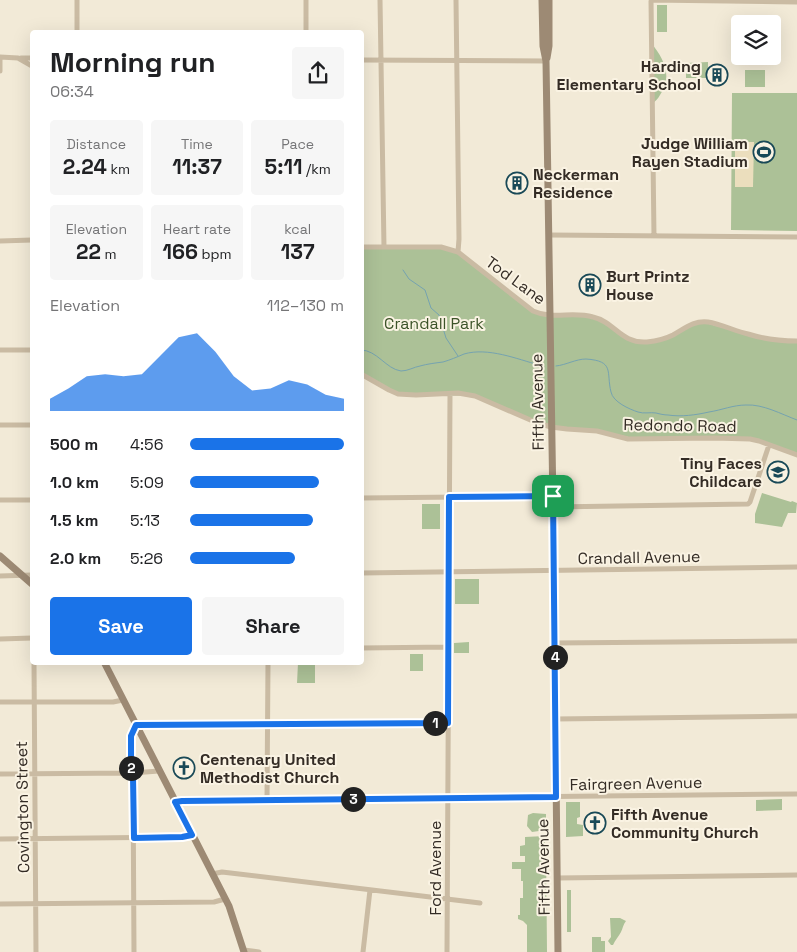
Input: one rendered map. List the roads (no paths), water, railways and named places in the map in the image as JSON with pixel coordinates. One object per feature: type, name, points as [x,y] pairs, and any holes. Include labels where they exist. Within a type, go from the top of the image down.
[{"type":"street","points":[[77,0],[77,30]]},
{"type":"street","points":[[306,0],[306,30]]},
{"type":"street","points":[[380,0],[384,247]]},
{"type":"street","points":[[456,0],[458,252]]},
{"type":"street","name":"Fifth Avenue","points":[[542,0],[543,46],[546,61],[549,235],[558,952]]},
{"type":"street","name":"Fifth Avenue","points":[[546,61],[549,46],[549,0]]},
{"type":"street","points":[[654,236],[651,0],[797,2]]},
{"type":"street","points":[[0,71],[0,57],[30,58]]},
{"type":"street","points":[[18,58],[30,65]]},
{"type":"street","points":[[364,60],[546,61]]},
{"type":"street","points":[[549,235],[797,237]]},
{"type":"street","points":[[0,240],[30,240]]},
{"type":"street","name":"Tod Lane","points":[[364,247],[441,247],[458,252],[533,311],[549,316],[579,315],[594,317],[607,323],[623,336],[635,341],[663,339],[693,324],[702,322],[712,323],[768,339],[797,341]]},
{"type":"street","points":[[0,350],[30,350]]},
{"type":"street","name":"Redondo Road","points":[[364,376],[398,394],[463,394],[474,396],[535,422],[567,429],[597,431],[628,439],[738,438],[754,440],[797,455]]},
{"type":"street","name":"Ford Avenue","points":[[447,952],[450,394]]},
{"type":"street","points":[[0,425],[30,425]]},
{"type":"street","points":[[553,507],[748,504],[769,445]]},
{"type":"street","points":[[364,498],[553,496]]},
{"type":"street","points":[[0,500],[30,500]]},
{"type":"street","points":[[0,556],[30,582]]},
{"type":"street","name":"Crandall Avenue","points":[[364,573],[797,568]]},
{"type":"street","points":[[0,576],[30,575]]},
{"type":"street","points":[[0,639],[30,638]]},
{"type":"street","points":[[554,643],[797,641]]},
{"type":"street","points":[[364,648],[448,647]]},
{"type":"street","name":"Covington Street","points":[[34,665],[36,952]]},
{"type":"street","points":[[106,665],[225,899],[244,951],[258,952]]},
{"type":"street","points":[[267,800],[268,665]]},
{"type":"street","points":[[0,702],[113,702],[123,700]]},
{"type":"street","points":[[555,720],[797,716]]},
{"type":"street","points":[[136,725],[448,723]]},
{"type":"street","points":[[134,952],[134,838],[131,736],[136,725]]},
{"type":"street","points":[[0,774],[159,771]]},
{"type":"street","name":"Fairgreen Avenue","points":[[175,802],[201,800],[797,794]]},
{"type":"street","points":[[0,839],[182,837],[192,835]]},
{"type":"street","points":[[212,874],[222,872],[480,903]]},
{"type":"street","points":[[557,878],[797,875]]},
{"type":"street","points":[[363,952],[370,890]]},
{"type":"street","points":[[0,904],[214,902],[225,899]]},
{"type":"waterway","points":[[403,270],[409,279],[425,290],[431,308],[439,315],[446,338],[458,356]]},
{"type":"waterway","points":[[364,350],[372,353],[391,367],[401,371],[443,362],[473,352],[492,353],[539,365]]},
{"type":"waterway","points":[[556,366],[582,359],[601,362],[608,369],[612,396],[626,407],[640,413],[673,416],[688,415],[752,405],[772,410],[797,420]]},
{"type":"place","name":"Harding Elementary School","points":[[717,75]]},
{"type":"place","name":"Judge William Rayen Stadium","points":[[764,152]]},
{"type":"place","name":"Neckerman Residence","points":[[517,183]]},
{"type":"place","name":"Burt Printz House","points":[[590,285]]},
{"type":"place","name":"Tiny Faces Childcare","points":[[778,472]]},
{"type":"place","name":"Centenary United Methodist Church","points":[[184,768]]},
{"type":"place","name":"Fifth Avenue Community Church","points":[[595,823]]},
{"type":"park label","name":"Crandall Park","points":[[434,323]]}]
